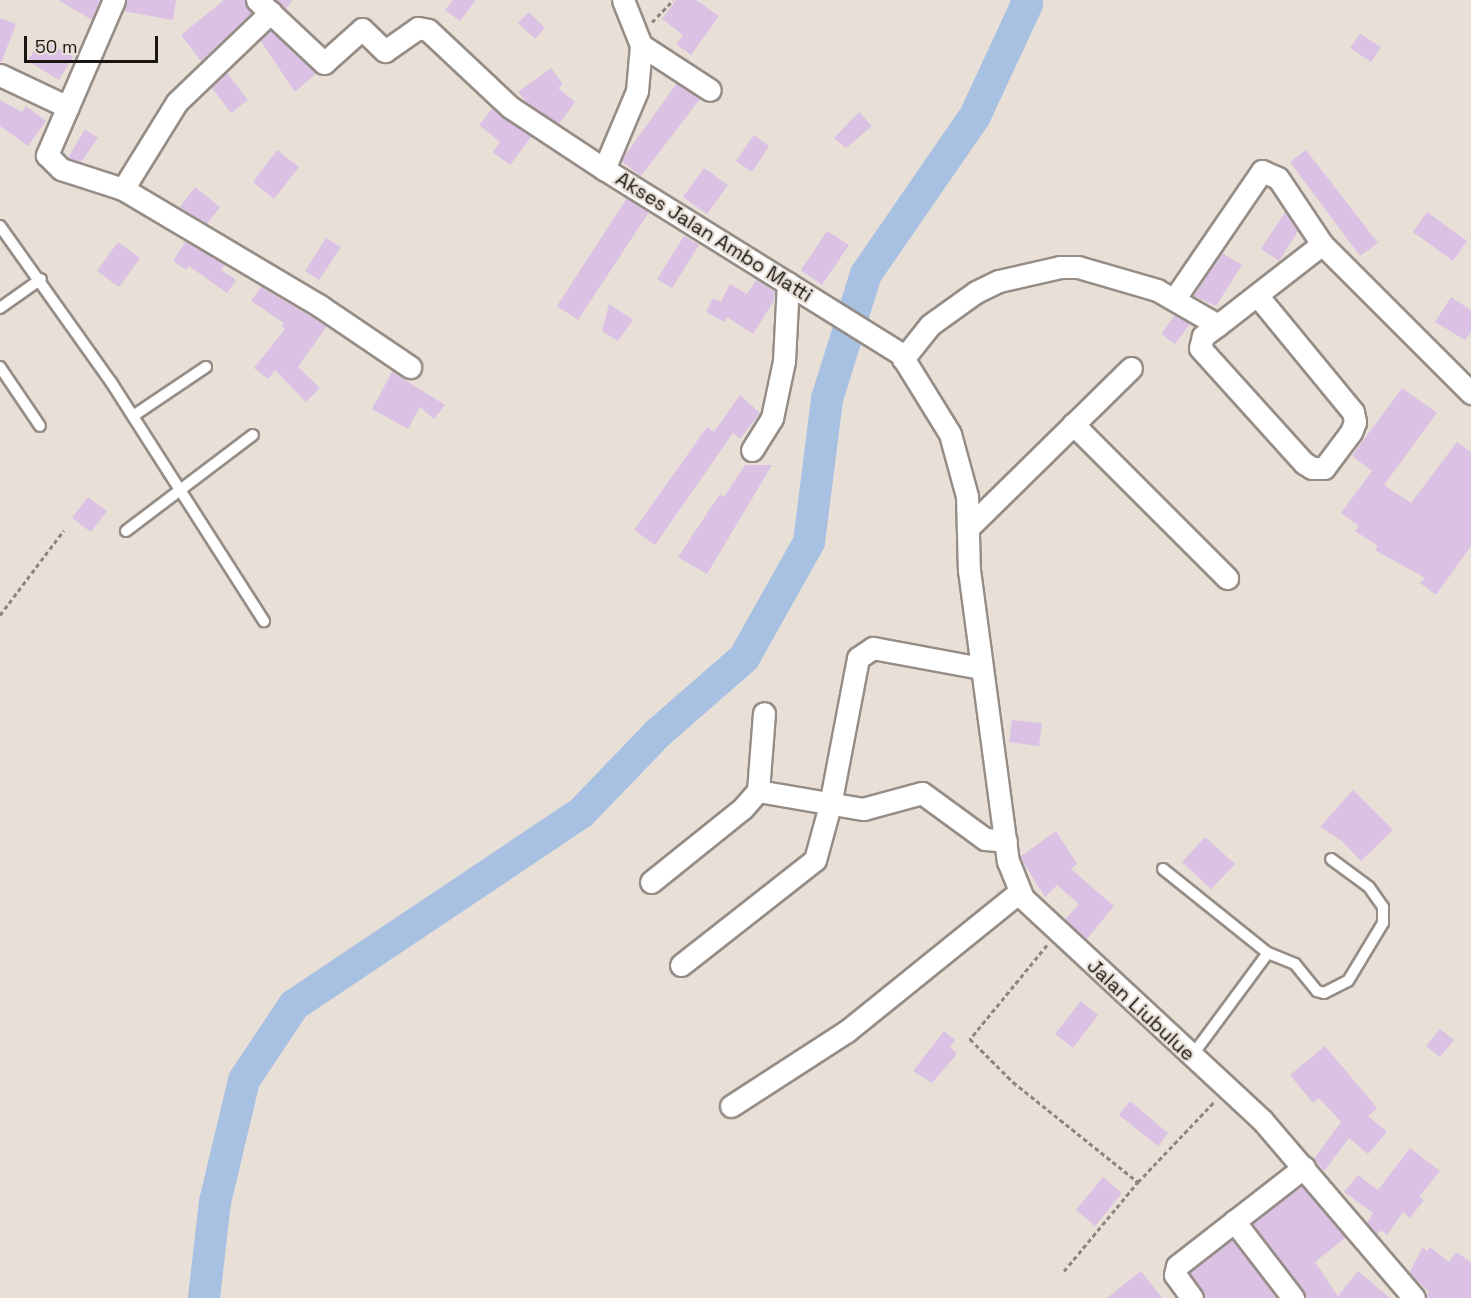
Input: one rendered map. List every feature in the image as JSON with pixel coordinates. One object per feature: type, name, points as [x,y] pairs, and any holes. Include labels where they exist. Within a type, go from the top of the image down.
[{"type":"street","points":[[114,0],[48,148],[50,161],[61,169],[123,189],[320,306],[410,367]]},
{"type":"street","name":"Akses Jalan Ambo Matti","points":[[623,0],[640,41],[637,91],[604,169],[824,305],[903,359]]},
{"type":"street","points":[[123,189],[177,102],[264,6],[324,63],[362,29],[385,51],[418,28],[428,30],[510,107],[604,169]]},
{"type":"street","points":[[640,41],[710,90]]},
{"type":"street","points":[[0,75],[68,107]]},
{"type":"street","points":[[1175,298],[1262,171],[1278,178],[1322,244],[1471,393]]},
{"type":"street","points":[[1257,295],[1353,412],[1355,422],[1352,432],[1324,468],[1312,468],[1304,463],[1200,348],[1203,336],[1322,244]]},
{"type":"street","points":[[903,359],[930,325],[951,308],[983,288],[1027,273],[1078,267],[1175,298],[1218,326]]},
{"type":"street","points":[[752,450],[772,418],[784,360],[788,284]]},
{"type":"street","name":"Jalan Liubulue","points":[[903,359],[950,434],[967,496],[969,570],[981,668],[1010,869],[1019,892],[1057,932],[1227,1088],[1304,1167],[1414,1298]]},
{"type":"street","points":[[969,527],[1131,368]]},
{"type":"street","points":[[1073,424],[1227,578]]},
{"type":"street","points":[[681,965],[815,860],[830,805],[858,658],[873,648],[981,668]]},
{"type":"street","points":[[651,882],[743,808],[758,791],[764,713]]},
{"type":"street","points":[[758,791],[830,805],[863,808],[922,793],[985,839],[1006,841]]},
{"type":"street","points":[[731,1106],[847,1031],[1019,892]]},
{"type":"street","points":[[1186,1296],[1174,1269],[1304,1167]]},
{"type":"street","points":[[1234,1221],[1293,1298]]},
{"type":"lane","points":[[0,226],[41,279],[133,416],[264,621]]},
{"type":"lane","points":[[0,308],[41,279]]},
{"type":"lane","points":[[0,366],[40,426]]},
{"type":"lane","points":[[133,416],[206,367]]},
{"type":"lane","points":[[126,531],[254,435]]},
{"type":"lane","points":[[1162,869],[1268,952],[1295,964],[1317,991],[1324,993],[1346,984],[1364,959],[1383,923],[1383,907],[1369,887],[1331,859]]},
{"type":"lane","points":[[1191,1057],[1268,952]]},
{"type":"path","points":[[640,41],[673,0]]},
{"type":"path","points":[[0,615],[64,530]]},
{"type":"path","points":[[1057,932],[970,1040],[1013,1082],[1138,1182]]},
{"type":"path","points":[[1064,1271],[1138,1182],[1227,1088]]},
{"type":"building","points":[[58,0],[100,0],[92,20]]},
{"type":"building","points":[[127,0],[176,0],[173,20],[123,11]]},
{"type":"building","points":[[224,0],[245,0],[252,13],[201,61],[181,35]]},
{"type":"building","points":[[276,0],[292,0],[286,9]]},
{"type":"building","points":[[453,0],[476,0],[460,21],[445,10]]},
{"type":"building","points":[[676,0],[696,0],[719,16],[691,55],[676,44],[683,35],[662,19]]},
{"type":"building","points":[[529,12],[545,28],[535,39],[518,23]]},
{"type":"building","points":[[0,18],[16,24],[1,63],[0,62]]},
{"type":"building","points":[[270,30],[317,73],[295,92],[260,40]]},
{"type":"building","points":[[1360,34],[1381,47],[1371,62],[1350,48]]},
{"type":"building","points":[[41,38],[73,57],[59,80],[28,61]]},
{"type":"building","points":[[551,68],[563,84],[558,88],[575,102],[559,124],[527,103],[518,92]]},
{"type":"building","points":[[226,72],[248,100],[231,113],[211,87]]},
{"type":"building","points":[[677,83],[700,99],[641,176],[621,161]]},
{"type":"building","points":[[0,100],[22,112],[26,106],[46,121],[28,146],[0,126]]},
{"type":"building","points":[[492,109],[532,136],[510,165],[493,152],[500,142],[479,125]]},
{"type":"building","points":[[859,112],[872,126],[846,148],[834,138]]},
{"type":"building","points":[[85,129],[98,138],[81,162],[68,158]]},
{"type":"building","points":[[754,135],[769,146],[752,172],[736,161]]},
{"type":"building","points":[[277,150],[299,167],[274,199],[253,182]]},
{"type":"building","points":[[1306,150],[1378,243],[1360,256],[1290,162]]},
{"type":"building","points":[[704,168],[728,185],[707,214],[683,197]]},
{"type":"building","points":[[195,187],[220,207],[207,224],[180,207]]},
{"type":"building","points":[[627,198],[649,212],[578,320],[557,306]]},
{"type":"building","points":[[1285,212],[1298,231],[1279,261],[1261,249]]},
{"type":"building","points":[[1427,212],[1467,241],[1453,261],[1413,232]]},
{"type":"building","points":[[827,231],[849,245],[822,285],[801,270]]},
{"type":"building","points":[[684,236],[699,245],[672,288],[657,279]]},
{"type":"building","points":[[326,238],[341,247],[319,280],[305,271]]},
{"type":"building","points":[[186,241],[225,264],[221,270],[236,280],[227,293],[189,266],[186,270],[173,261]]},
{"type":"building","points":[[118,242],[140,258],[119,287],[97,271]]},
{"type":"building","points":[[1222,253],[1242,265],[1216,306],[1194,296]]},
{"type":"building","points":[[756,280],[775,292],[774,301],[753,334],[727,317],[724,322],[706,312],[713,298],[721,302],[730,284],[747,294]]},
{"type":"building","points":[[261,287],[327,326],[298,367],[320,388],[306,402],[275,370],[268,379],[254,368],[285,329],[282,326],[284,323],[251,301]]},
{"type":"building","points":[[1451,297],[1471,310],[1471,332],[1465,340],[1435,322]]},
{"type":"building","points":[[609,304],[633,320],[618,341],[602,331]]},
{"type":"building","points":[[1175,315],[1190,324],[1175,344],[1161,334]]},
{"type":"building","points":[[392,372],[445,405],[434,419],[420,407],[408,429],[372,409]]},
{"type":"building","points":[[1402,388],[1437,413],[1384,485],[1411,503],[1457,442],[1471,452],[1471,546],[1436,595],[1420,583],[1425,578],[1375,550],[1378,546],[1355,531],[1359,526],[1341,513],[1372,471],[1352,456]]},
{"type":"building","points":[[740,395],[760,413],[740,439],[733,433],[655,545],[634,530],[707,427],[714,432]]},
{"type":"building","points":[[745,465],[772,465],[707,574],[678,557],[720,494],[724,497]]},
{"type":"building","points":[[88,497],[107,511],[91,532],[72,518]]},
{"type":"building","points":[[1012,720],[1042,723],[1039,746],[1009,742]]},
{"type":"building","points":[[1353,790],[1393,830],[1361,861],[1342,841],[1320,827]]},
{"type":"building","points":[[1056,831],[1077,864],[1071,869],[1114,906],[1086,940],[1065,920],[1079,904],[1057,885],[1045,897],[1020,857]]},
{"type":"building","points":[[1205,837],[1235,864],[1211,889],[1182,862]]},
{"type":"building","points":[[1081,1001],[1098,1015],[1073,1048],[1055,1034]]},
{"type":"building","points":[[1440,1029],[1454,1040],[1440,1057],[1426,1046]]},
{"type":"building","points":[[944,1031],[955,1040],[950,1047],[957,1054],[932,1083],[913,1071]]},
{"type":"building","points":[[1325,1046],[1377,1108],[1368,1116],[1387,1132],[1368,1154],[1349,1138],[1324,1171],[1314,1159],[1341,1122],[1319,1098],[1313,1103],[1290,1075]]},
{"type":"building","points":[[1130,1101],[1168,1133],[1158,1146],[1119,1115]]},
{"type":"building","points":[[1410,1148],[1440,1171],[1419,1197],[1424,1200],[1410,1218],[1403,1212],[1387,1235],[1381,1230],[1377,1235],[1367,1223],[1373,1213],[1344,1192],[1358,1175],[1378,1190]]},
{"type":"building","points":[[1103,1177],[1122,1193],[1095,1226],[1076,1210]]},
{"type":"building","points":[[1301,1185],[1346,1237],[1315,1262],[1338,1296],[1358,1271],[1390,1298],[1305,1298],[1252,1224]]},
{"type":"building","points":[[1232,1239],[1277,1298],[1205,1298],[1189,1273]]},
{"type":"building","points":[[1423,1247],[1427,1251],[1430,1247],[1449,1262],[1456,1252],[1471,1262],[1471,1298],[1426,1298],[1429,1292],[1409,1273]]},
{"type":"building","points":[[1141,1271],[1162,1298],[1107,1298]]},
{"type":"waterway","points":[[204,1298],[215,1202],[244,1080],[294,1005],[581,813],[658,733],[744,658],[809,542],[827,399],[866,274],[975,116],[1027,4],[1026,0]]}]
